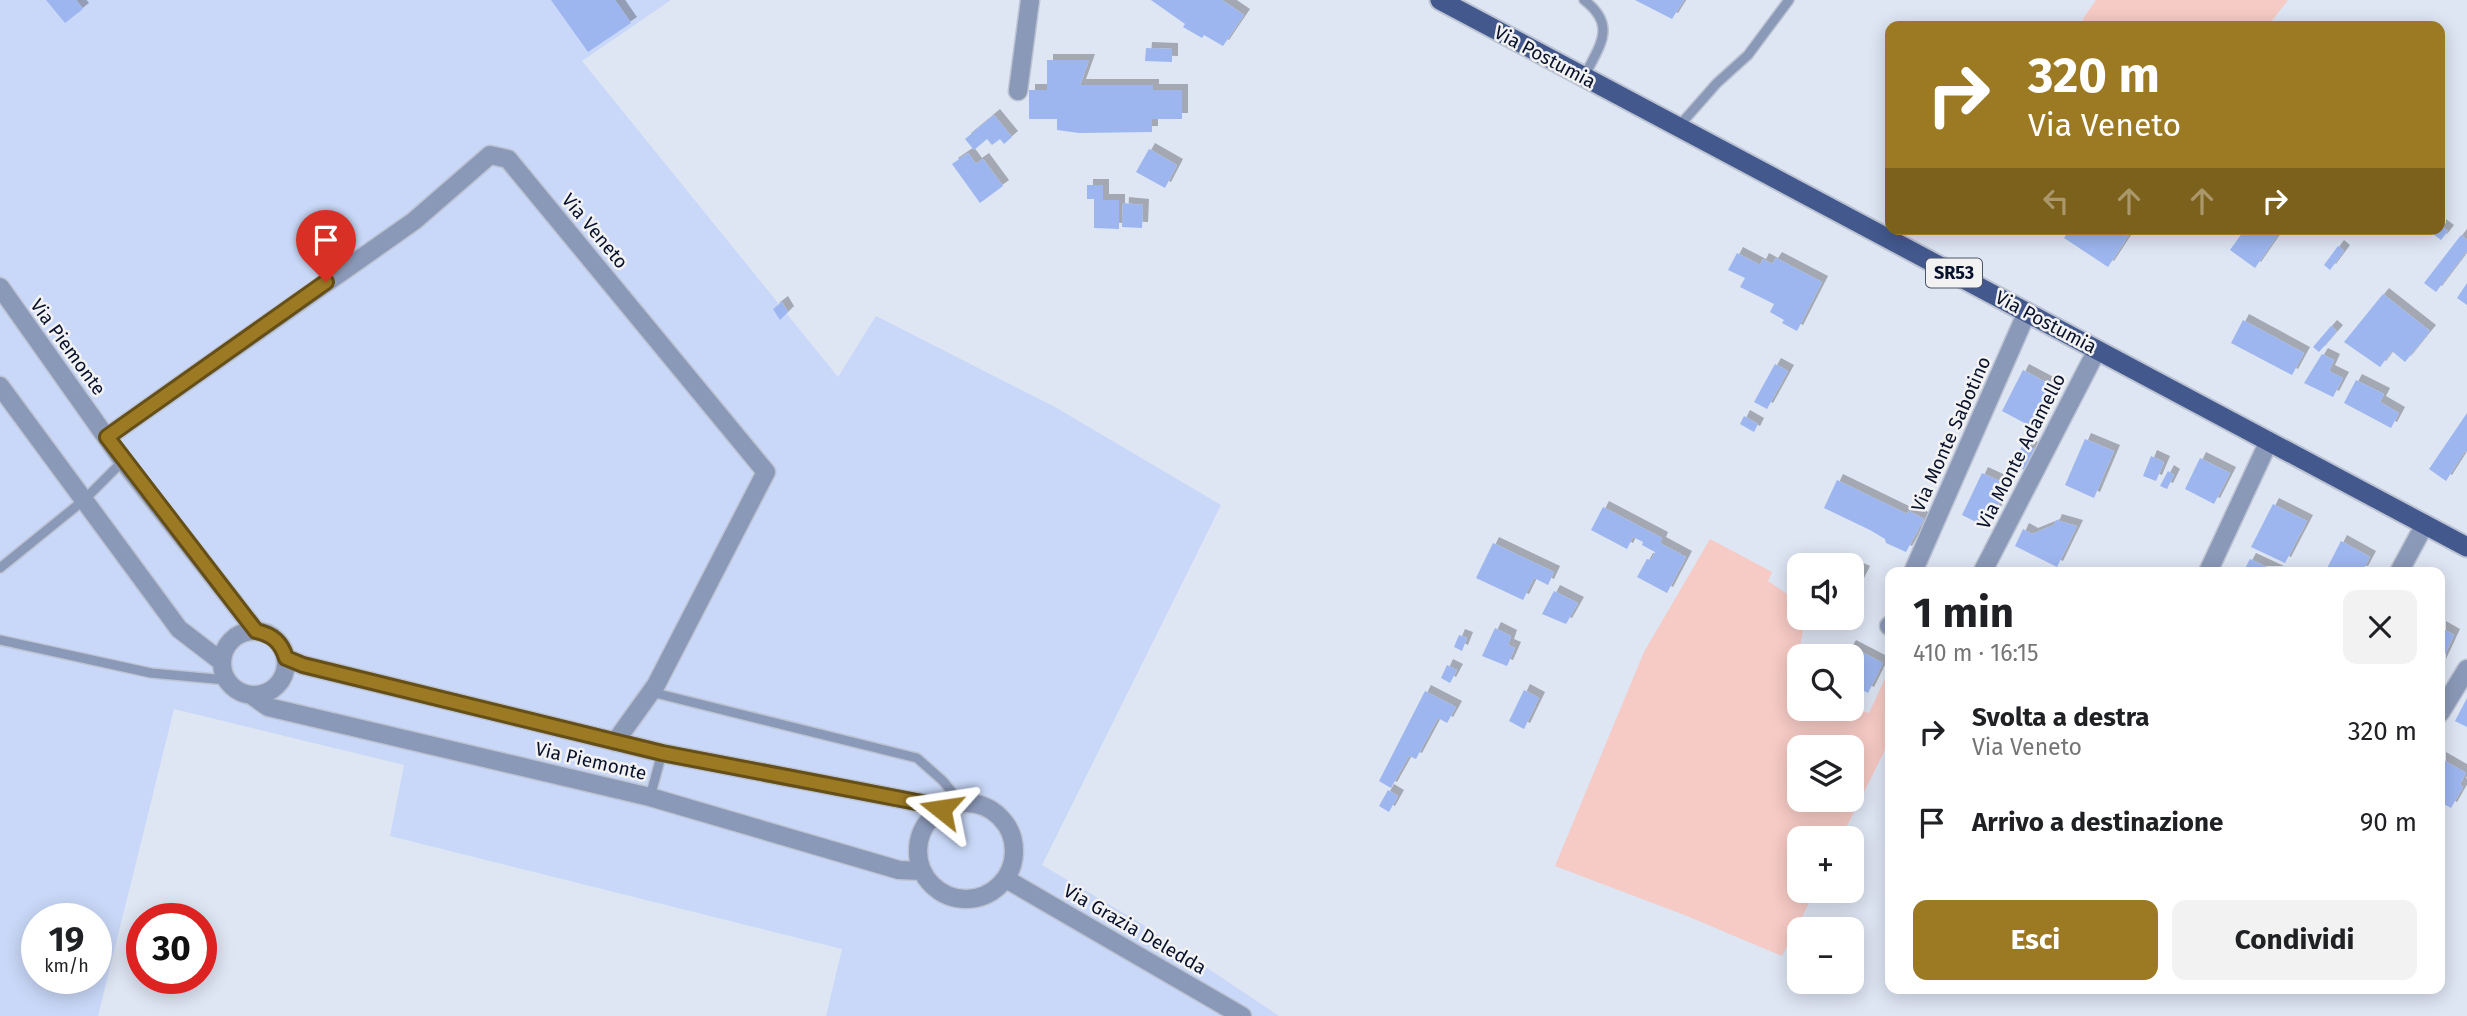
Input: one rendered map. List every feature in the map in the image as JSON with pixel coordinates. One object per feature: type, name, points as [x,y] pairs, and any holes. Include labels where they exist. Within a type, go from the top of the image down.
[{"type":"main road","name":"Via Postumia","points":[[1440,0],[2467,547]]},
{"type":"street","points":[[1018,91],[1030,0]]},
{"type":"street","name":"Via Veneto","points":[[107,437],[414,220],[490,155],[508,159],[766,472],[651,692],[615,742]]},
{"type":"street","name":"Via Piemonte","points":[[0,287],[123,461],[256,631],[276,639],[286,658],[303,665],[662,753],[927,804],[941,809]]},
{"type":"street","name":"Via Monte Sabotino","points":[[1915,567],[2027,312]]},
{"type":"street","name":"Via Monte Adamello","points":[[1985,567],[2097,349]]},
{"type":"street","name":"Via Piemonte","points":[[0,386],[179,629],[224,671],[241,693],[251,695],[268,707],[650,797],[899,870],[922,872]]},
{"type":"street","points":[[2210,567],[2269,441]]},
{"type":"street","points":[[2402,567],[2425,524]]},
{"type":"street","points":[[224,671],[229,643],[236,636],[256,631]]},
{"type":"street","points":[[251,695],[261,695],[278,685],[286,668],[286,658]]},
{"type":"street","points":[[2445,705],[2467,669]]},
{"type":"street","points":[[961,803],[976,804],[991,810],[1004,820],[1012,834],[1015,849],[1013,865],[1006,879],[996,890],[984,897],[962,899],[941,893],[930,884],[922,872],[918,858],[922,830],[930,818],[941,809],[961,803]]},
{"type":"street","name":"Via Grazia Deledda","points":[[1006,879],[1242,1016]]},
{"type":"lane","points":[[1584,0],[1600,14],[1604,27],[1604,37],[1584,78]]},
{"type":"lane","points":[[1678,128],[1717,83],[1748,55],[1789,0]]},
{"type":"lane","points":[[0,568],[84,500],[123,461]]},
{"type":"lane","points":[[0,640],[151,673],[224,671]]},
{"type":"lane","points":[[651,692],[916,758],[943,782],[961,803]]},
{"type":"lane","points":[[650,797],[662,753]]},
{"type":"shaded area","points":[[0,0],[671,0],[582,61],[838,377],[876,316],[1055,407],[1221,505],[1042,865],[1137,921],[1279,1016],[826,1016],[842,949],[390,836],[404,765],[174,709],[112,959],[112,903],[21,903],[21,994],[103,994],[98,1016],[0,1016]]},
{"type":"shaded area","points":[[2096,0],[2288,0],[2272,21],[2082,20]]},
{"type":"shaded area","points":[[1710,539],[1772,572],[1768,581],[1787,594],[1787,630],[1803,630],[1801,644],[1787,644],[1787,721],[1864,721],[1864,712],[1869,713],[1885,679],[1885,750],[1864,792],[1864,735],[1787,735],[1787,812],[1854,812],[1847,826],[1787,826],[1787,903],[1809,903],[1802,917],[1787,917],[1787,946],[1782,956],[1687,916],[1555,866],[1644,652]]},
{"type":"building","points":[[46,0],[76,0],[83,9],[65,23]]},
{"type":"building","points":[[551,0],[615,0],[631,23],[588,52]]},
{"type":"building","points":[[1151,0],[1222,0],[1244,15],[1223,46],[1183,27],[1185,24]]},
{"type":"building","points":[[1635,0],[1684,0],[1672,19]]},
{"type":"building","points":[[1146,48],[1172,49],[1172,62],[1145,61]]},
{"type":"building","points":[[1047,60],[1089,60],[1080,85],[1153,85],[1153,90],[1182,90],[1182,119],[1152,119],[1152,132],[1079,133],[1057,130],[1057,119],[1029,119],[1029,90],[1047,90]]},
{"type":"building","points":[[994,115],[1012,137],[1004,144],[1000,139],[992,145],[987,139],[974,150],[965,139]]},
{"type":"building","points":[[1149,149],[1177,165],[1165,188],[1136,172]]},
{"type":"building","points":[[968,153],[976,164],[983,159],[1003,186],[980,203],[952,164]]},
{"type":"building","points":[[1087,185],[1103,185],[1103,200],[1119,200],[1119,229],[1094,228],[1094,199],[1087,199]]},
{"type":"building","points":[[1123,203],[1143,205],[1142,228],[1122,227]]},
{"type":"building","points":[[2066,235],[2129,235],[2108,267],[2064,238]]},
{"type":"building","points":[[2241,235],[2278,235],[2255,268],[2230,250]]},
{"type":"building","points":[[2461,235],[2467,240],[2467,251],[2436,292],[2424,283]]},
{"type":"building","points":[[2338,246],[2344,251],[2330,270],[2324,265]]},
{"type":"building","points":[[1737,253],[1760,265],[1763,259],[1772,264],[1776,258],[1822,282],[1797,331],[1770,312],[1774,304],[1740,287],[1745,278],[1728,270]]},
{"type":"building","points":[[2467,283],[2467,305],[2457,298]]},
{"type":"building","points":[[2383,294],[2430,331],[2405,362],[2392,351],[2380,367],[2344,342]]},
{"type":"building","points":[[782,302],[788,312],[780,320],[773,309]]},
{"type":"building","points":[[2243,320],[2304,353],[2292,375],[2231,343]]},
{"type":"building","points":[[2331,326],[2337,331],[2319,352],[2313,347]]},
{"type":"building","points":[[2322,354],[2334,360],[2329,371],[2343,378],[2333,397],[2304,383]]},
{"type":"building","points":[[1775,364],[1788,371],[1767,409],[1754,402]]},
{"type":"building","points":[[2023,370],[2055,387],[2034,428],[2002,411]]},
{"type":"building","points":[[2356,380],[2384,394],[2380,402],[2399,413],[2391,428],[2344,403]]},
{"type":"building","points":[[2467,413],[2467,452],[2465,451],[2446,481],[2429,469]]},
{"type":"building","points":[[1744,416],[1758,424],[1754,432],[1740,424]]},
{"type":"building","points":[[2085,439],[2114,451],[2094,498],[2065,485]]},
{"type":"building","points":[[2023,444],[2040,452],[2031,473],[2014,465]]},
{"type":"building","points":[[2151,456],[2164,462],[2156,481],[2143,476]]},
{"type":"building","points":[[2200,458],[2230,473],[2214,504],[2185,489]]},
{"type":"building","points":[[2168,471],[2174,475],[2167,489],[2160,486]]},
{"type":"building","points":[[1982,473],[2008,485],[1988,528],[1962,515]]},
{"type":"building","points":[[1837,480],[1907,514],[1909,511],[1924,519],[1906,552],[1886,543],[1885,539],[1870,530],[1824,508]]},
{"type":"building","points":[[2273,504],[2307,521],[2285,563],[2251,547]]},
{"type":"building","points":[[1603,507],[1662,538],[1660,543],[1686,557],[1667,593],[1637,577],[1647,559],[1651,560],[1655,552],[1642,545],[1643,542],[1633,537],[1627,549],[1591,530]]},
{"type":"building","points":[[2056,520],[2077,526],[2057,567],[2015,546],[2023,529],[2032,534],[2054,525]]},
{"type":"building","points":[[2341,541],[2370,557],[2365,567],[2328,567]]},
{"type":"building","points":[[1493,543],[1554,572],[1548,585],[1534,578],[1523,600],[1476,578]]},
{"type":"building","points":[[2250,559],[2267,567],[2246,567]]},
{"type":"building","points":[[1554,591],[1578,603],[1566,624],[1542,614]]},
{"type":"building","points":[[1495,628],[1511,636],[1508,645],[1515,648],[1507,666],[1482,656]]},
{"type":"building","points":[[2445,630],[2454,635],[2445,654]]},
{"type":"building","points":[[1459,635],[1467,638],[1462,651],[1454,647]]},
{"type":"building","points":[[1864,653],[1883,663],[1868,693],[1864,691]]},
{"type":"building","points":[[1447,665],[1457,670],[1450,683],[1441,678]]},
{"type":"building","points":[[1524,690],[1539,698],[1524,729],[1509,721]]},
{"type":"building","points":[[1425,691],[1456,707],[1447,723],[1438,718],[1416,759],[1409,756],[1391,788],[1379,781]]},
{"type":"building","points":[[2467,698],[2467,727],[2455,721]]},
{"type":"building","points":[[2445,761],[2466,773],[2460,784],[2463,787],[2451,808],[2445,805]]},
{"type":"building","points":[[1388,790],[1398,796],[1389,812],[1379,806]]},
{"type":"route","points":[[326,282],[107,437],[256,631],[276,639],[286,658],[303,665],[662,753],[927,804],[941,809]]}]
